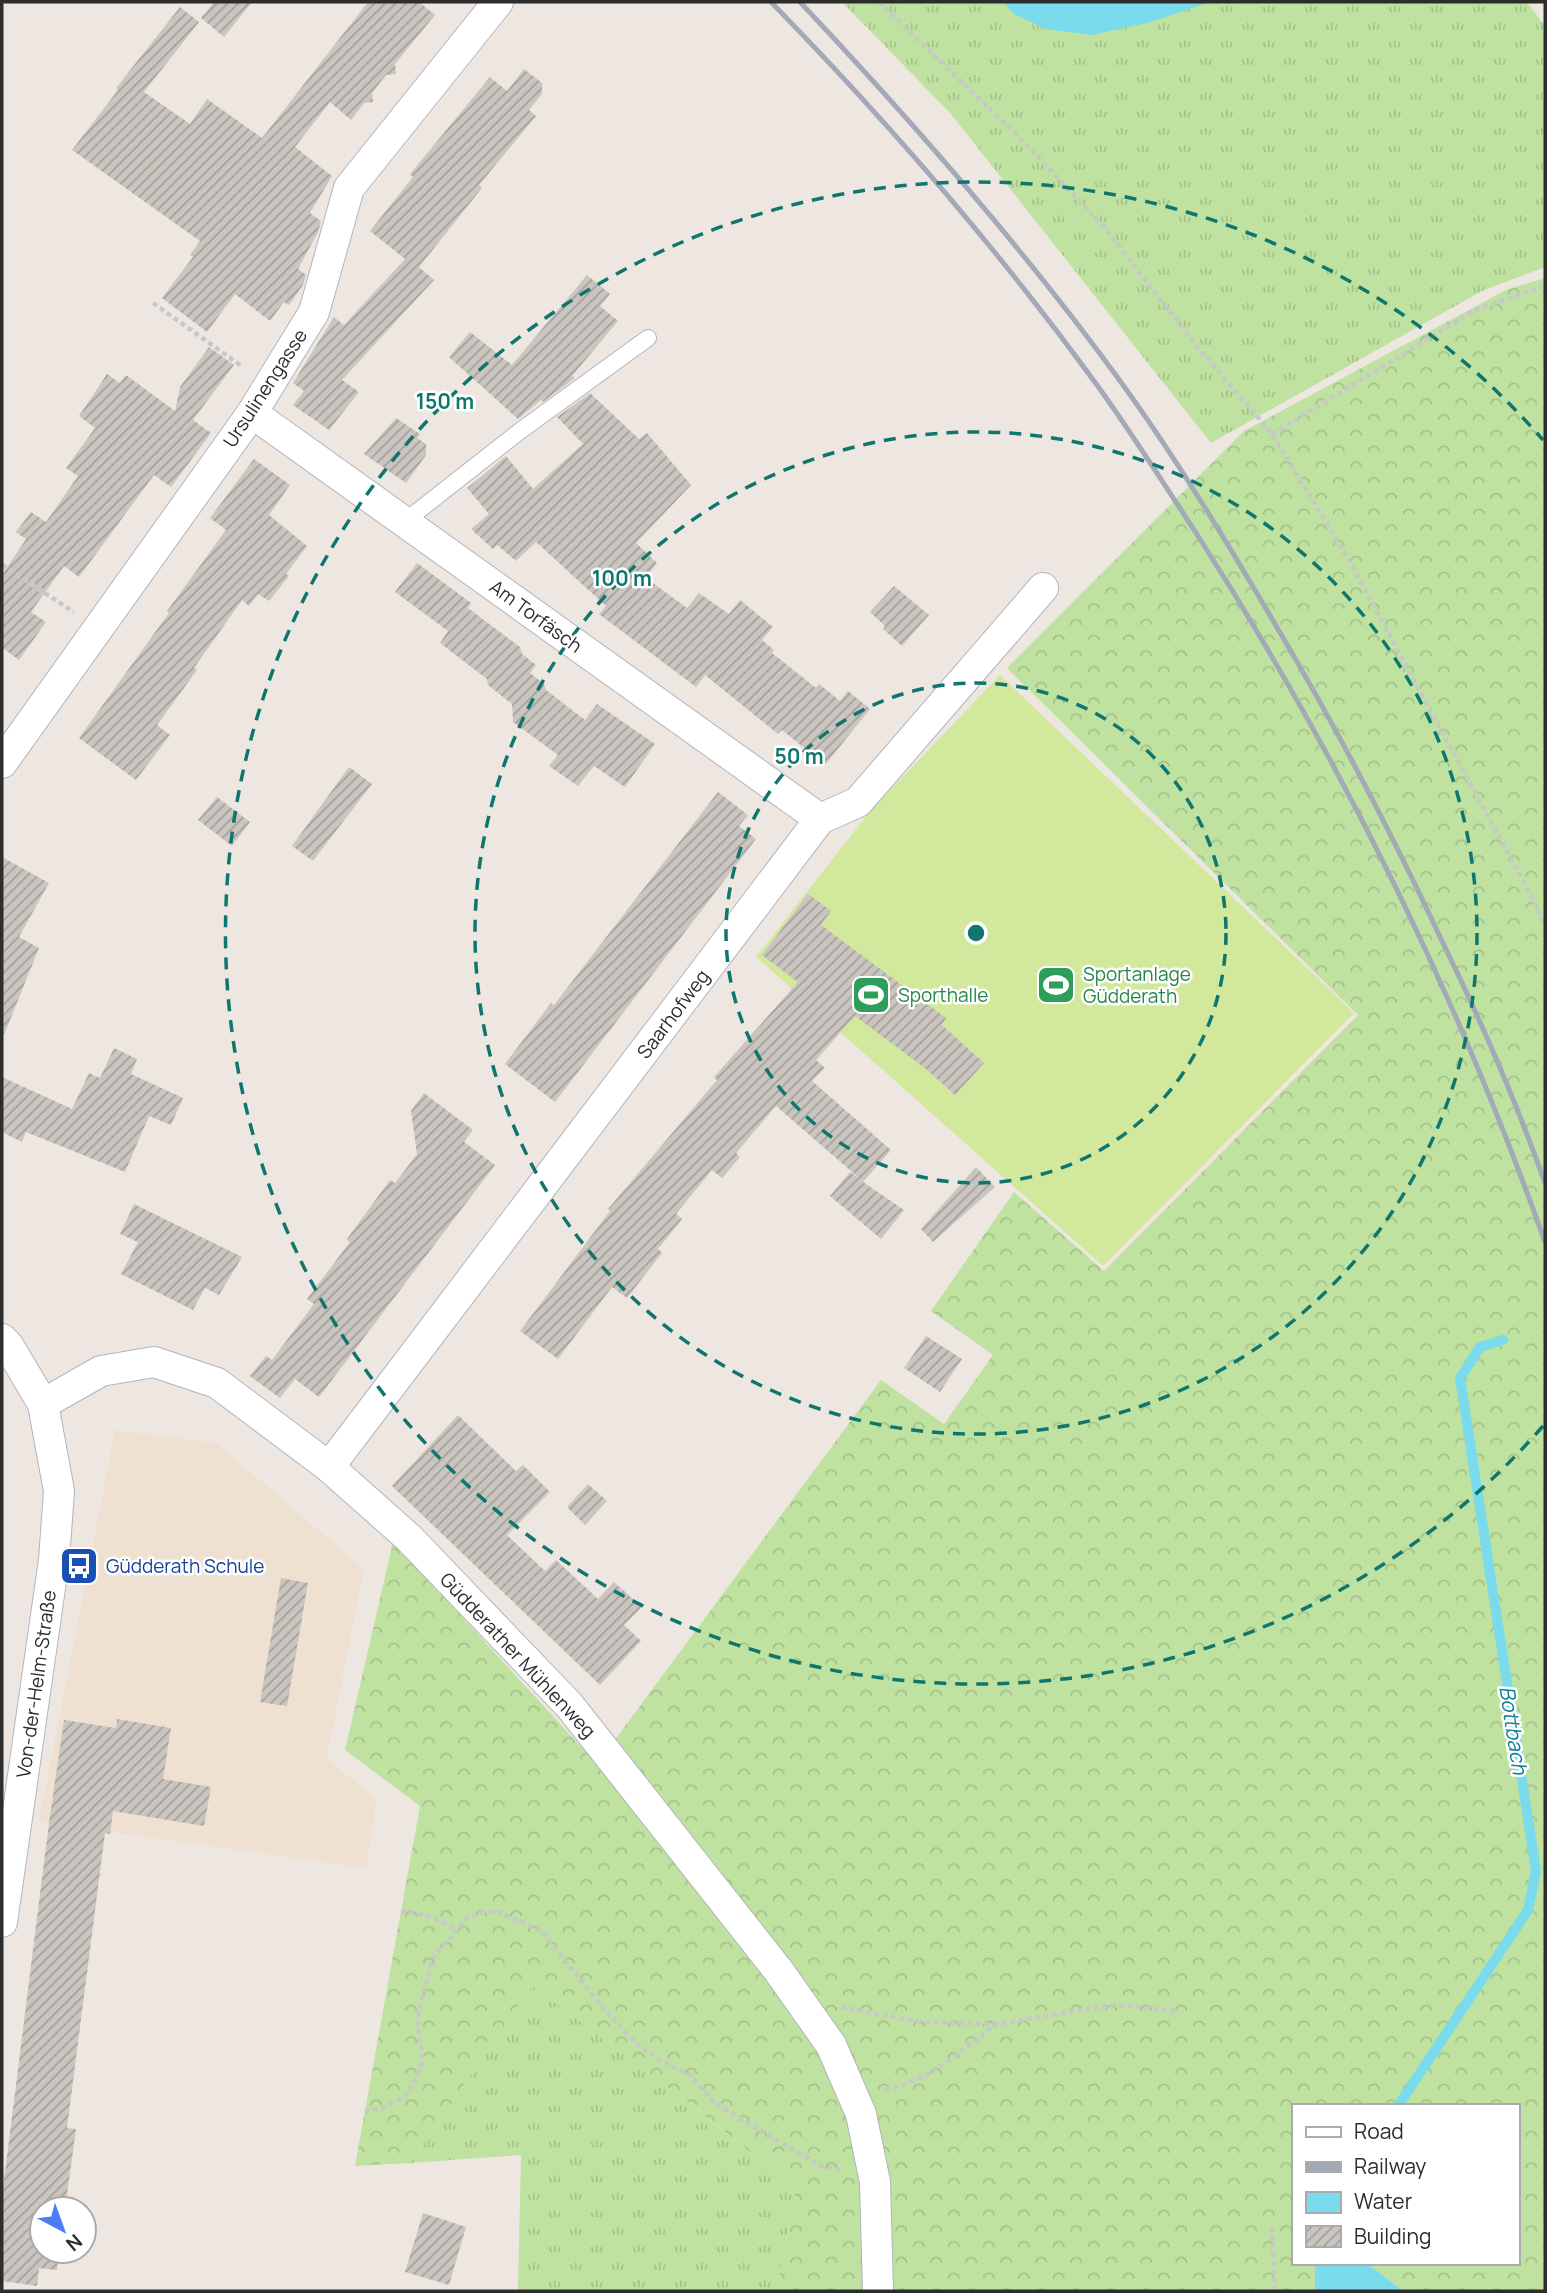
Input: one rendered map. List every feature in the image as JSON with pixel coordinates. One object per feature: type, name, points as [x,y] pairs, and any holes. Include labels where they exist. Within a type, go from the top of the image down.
[{"type":"street","name":"Ursulinengasse","points":[[2,763],[252,413],[314,312],[349,188],[499,2]]},
{"type":"street","name":"Am Torfäsch","points":[[252,413],[820,819]]},
{"type":"street","name":"Saarhofweg","points":[[329,1467],[820,819],[858,802],[1043,588]]},
{"type":"street","points":[[2,1339],[43,1404]]},
{"type":"street","name":"Güdderather Mühlenweg","points":[[43,1404],[101,1371],[154,1362],[217,1383],[329,1467],[409,1538],[569,1705],[778,1970],[831,2045],[862,2114],[875,2182],[878,2291]]},
{"type":"street","name":"Von-der-Helm-Straße","points":[[2,1922],[7,1835],[54,1560],[60,1492],[43,1404]]},
{"type":"lane","points":[[404,522],[520,431],[648,338]]},
{"type":"path","points":[[879,2],[1022,140],[1104,227],[1195,344],[1272,434],[1346,555],[1534,899],[1545,927]]},
{"type":"path","points":[[1272,434],[1477,309],[1545,286]]},
{"type":"path","points":[[153,303],[269,386]]},
{"type":"path","points":[[2,565],[98,628]]},
{"type":"path","points":[[401,1911],[425,1914],[442,1920],[456,1931]]},
{"type":"path","points":[[365,2112],[386,2107],[404,2098],[413,2085],[422,2060],[419,2010],[433,1958],[468,1917],[484,1912],[499,1912],[541,1930],[603,2008],[636,2043],[690,2075],[712,2100],[819,2165],[875,2182]]},
{"type":"path","points":[[797,1997],[919,2022],[997,2024],[1113,2006],[1179,2011]]},
{"type":"path","points":[[853,2095],[900,2087],[933,2072],[997,2024]]},
{"type":"path","points":[[1272,2227],[1275,2291]]},
{"type":"shaded area","points":[[115,1430],[216,1443],[364,1569],[327,1758],[377,1800],[366,1868],[39,1822]]},
{"type":"green space","points":[[842,2],[1527,2],[1545,26],[1545,267],[1482,291],[1211,443],[951,114]]},
{"type":"green space","points":[[1545,278],[1545,2291],[1403,2291],[1370,2265],[1519,2265],[1519,2104],[1292,2104],[1292,2265],[1315,2265],[1315,2291],[776,2291],[796,2189],[689,2103],[532,1986],[410,2163],[355,2166],[420,1806],[345,1750],[393,1542],[597,1764],[881,1380],[944,1424],[993,1355],[931,1311],[1014,1192],[1104,1271],[1358,1015],[1007,668],[1244,431],[1506,290]]},
{"type":"green space","name":"Sportanlage Güdderath","points":[[1000,675],[1354,1013],[1103,1266],[756,957],[871,810]]},
{"type":"green space","points":[[532,1985],[689,2103],[796,2189],[776,2291],[518,2291],[521,2155],[410,2163]]},
{"type":"water","points":[[1003,2],[1210,2],[1151,22],[1092,35],[1046,29],[1014,14]]},
{"type":"water","points":[[1315,2265],[1370,2265],[1403,2291],[1315,2291]]},
{"type":"building","points":[[214,2],[252,2],[224,37],[201,18]]},
{"type":"building","points":[[368,2],[419,2],[435,15],[395,64],[396,74],[386,75],[372,93],[373,102],[364,103],[351,120],[330,102],[295,147],[332,176],[310,213],[321,221],[298,269],[306,275],[303,285],[289,305],[284,302],[270,321],[235,294],[207,332],[162,298],[193,257],[190,255],[200,241],[72,150],[118,90],[116,88],[180,7],[199,22],[144,92],[190,124],[207,99],[262,138]]},
{"type":"building","points":[[524,69],[542,83],[542,94],[529,110],[536,116],[479,185],[482,188],[419,267],[434,280],[342,380],[359,392],[329,430],[293,405],[304,391],[293,383],[334,317],[344,325],[405,259],[370,231],[413,177],[410,174],[490,77],[507,91]]},
{"type":"building","points":[[587,275],[610,294],[600,306],[618,321],[572,376],[575,378],[518,419],[449,357],[470,332],[512,365]]},
{"type":"building","points":[[209,347],[234,365],[193,420],[211,433],[171,487],[154,475],[79,577],[64,566],[31,612],[46,622],[19,660],[4,649],[2,652],[2,575],[26,539],[16,532],[31,512],[46,522],[78,476],[66,468],[95,428],[79,416],[107,374],[120,383],[126,375],[175,411],[180,387]]},
{"type":"building","points":[[590,393],[639,439],[647,433],[691,485],[636,543],[657,563],[646,578],[687,608],[699,593],[729,614],[740,600],[773,627],[762,640],[774,650],[772,653],[816,688],[819,684],[840,701],[848,691],[870,709],[825,765],[782,730],[778,734],[705,675],[696,687],[599,614],[606,606],[536,542],[516,561],[497,545],[493,549],[471,529],[489,514],[467,488],[506,456],[533,489],[583,444],[557,417]]},
{"type":"building","points":[[396,418],[420,434],[417,438],[426,444],[426,455],[406,483],[364,454]]},
{"type":"building","points":[[254,459],[290,485],[269,515],[307,546],[286,574],[289,576],[269,601],[258,594],[249,606],[242,600],[194,668],[197,670],[157,725],[170,735],[136,780],[79,738],[226,530],[210,518]]},
{"type":"building","points":[[417,563],[471,603],[468,608],[520,647],[522,654],[536,665],[530,673],[544,684],[546,690],[585,720],[597,704],[655,744],[625,787],[594,766],[578,786],[549,766],[558,755],[513,722],[512,704],[488,685],[487,679],[440,643],[448,631],[395,592]]},
{"type":"building","points":[[894,586],[929,615],[902,646],[883,629],[885,626],[870,612]]},
{"type":"building","points":[[349,767],[372,784],[313,861],[292,846]]},
{"type":"building","points":[[718,792],[748,815],[739,826],[756,839],[555,1102],[505,1064],[551,1003],[554,1005]]},
{"type":"building","points":[[217,797],[250,822],[232,846],[198,820]]},
{"type":"building","points":[[2,857],[49,883],[19,937],[39,948],[4,1035],[2,1035]]},
{"type":"building","points":[[808,894],[831,911],[821,925],[946,1018],[942,1025],[984,1063],[955,1095],[926,1069],[855,1016],[816,1060],[825,1068],[812,1081],[891,1150],[863,1182],[904,1210],[881,1239],[830,1196],[850,1172],[859,1178],[776,1106],[736,1153],[740,1157],[722,1178],[712,1170],[676,1214],[682,1219],[658,1249],[662,1253],[627,1298],[612,1287],[558,1359],[520,1331],[610,1211],[608,1209],[717,1080],[714,1077],[798,982],[762,955]]},
{"type":"building","points":[[114,1048],[137,1059],[131,1074],[183,1098],[171,1125],[149,1116],[125,1172],[26,1132],[22,1142],[2,1132],[2,1077],[72,1109],[89,1073],[100,1078]]},
{"type":"building","points":[[424,1093],[473,1130],[464,1142],[495,1165],[319,1397],[295,1379],[280,1398],[250,1376],[266,1356],[272,1360],[314,1304],[307,1299],[350,1242],[347,1239],[390,1180],[395,1183],[417,1154],[411,1111]]},
{"type":"building","points":[[976,1167],[995,1187],[933,1242],[921,1229]]},
{"type":"building","points":[[134,1204],[242,1257],[219,1295],[205,1288],[193,1310],[121,1274],[138,1242],[120,1234]]},
{"type":"building","points":[[926,1336],[962,1359],[940,1392],[904,1368]]},
{"type":"building","points":[[458,1415],[516,1471],[523,1465],[550,1492],[507,1535],[545,1571],[556,1560],[598,1599],[614,1582],[642,1607],[624,1625],[641,1641],[600,1685],[392,1486]]},
{"type":"building","points":[[588,1484],[607,1501],[585,1525],[567,1507]]},
{"type":"building","points":[[281,1578],[308,1583],[287,1706],[260,1702]]},
{"type":"building","points":[[117,1719],[171,1728],[163,1779],[211,1787],[204,1826],[113,1811],[110,1834],[105,1833],[67,2128],[76,2129],[67,2195],[28,2195],[28,2265],[58,2265],[57,2270],[39,2268],[37,2286],[2,2281],[2,2196],[64,1720],[116,1728]]},
{"type":"building","points":[[423,2213],[466,2227],[449,2285],[405,2272]]},
{"type":"waterway","name":"Bottbach","points":[[1399,2104],[1528,1910],[1536,1871],[1460,1378],[1480,1347],[1503,1340]]},
{"type":"railway","points":[[771,2],[899,140],[1021,285],[1110,404],[1252,622],[1348,793],[1392,880],[1474,1059],[1545,1242]]},
{"type":"railway","points":[[800,2],[883,91],[1041,277],[1138,405],[1202,503],[1304,674],[1386,826],[1484,1032],[1545,1183]]},
{"type":"place","name":"Sportanlage Güdderath","points":[[1056,985]]},
{"type":"place","name":"Sporthalle","points":[[871,995]]},
{"type":"place","name":"Güdderath Schule","points":[[79,1566]]}]
